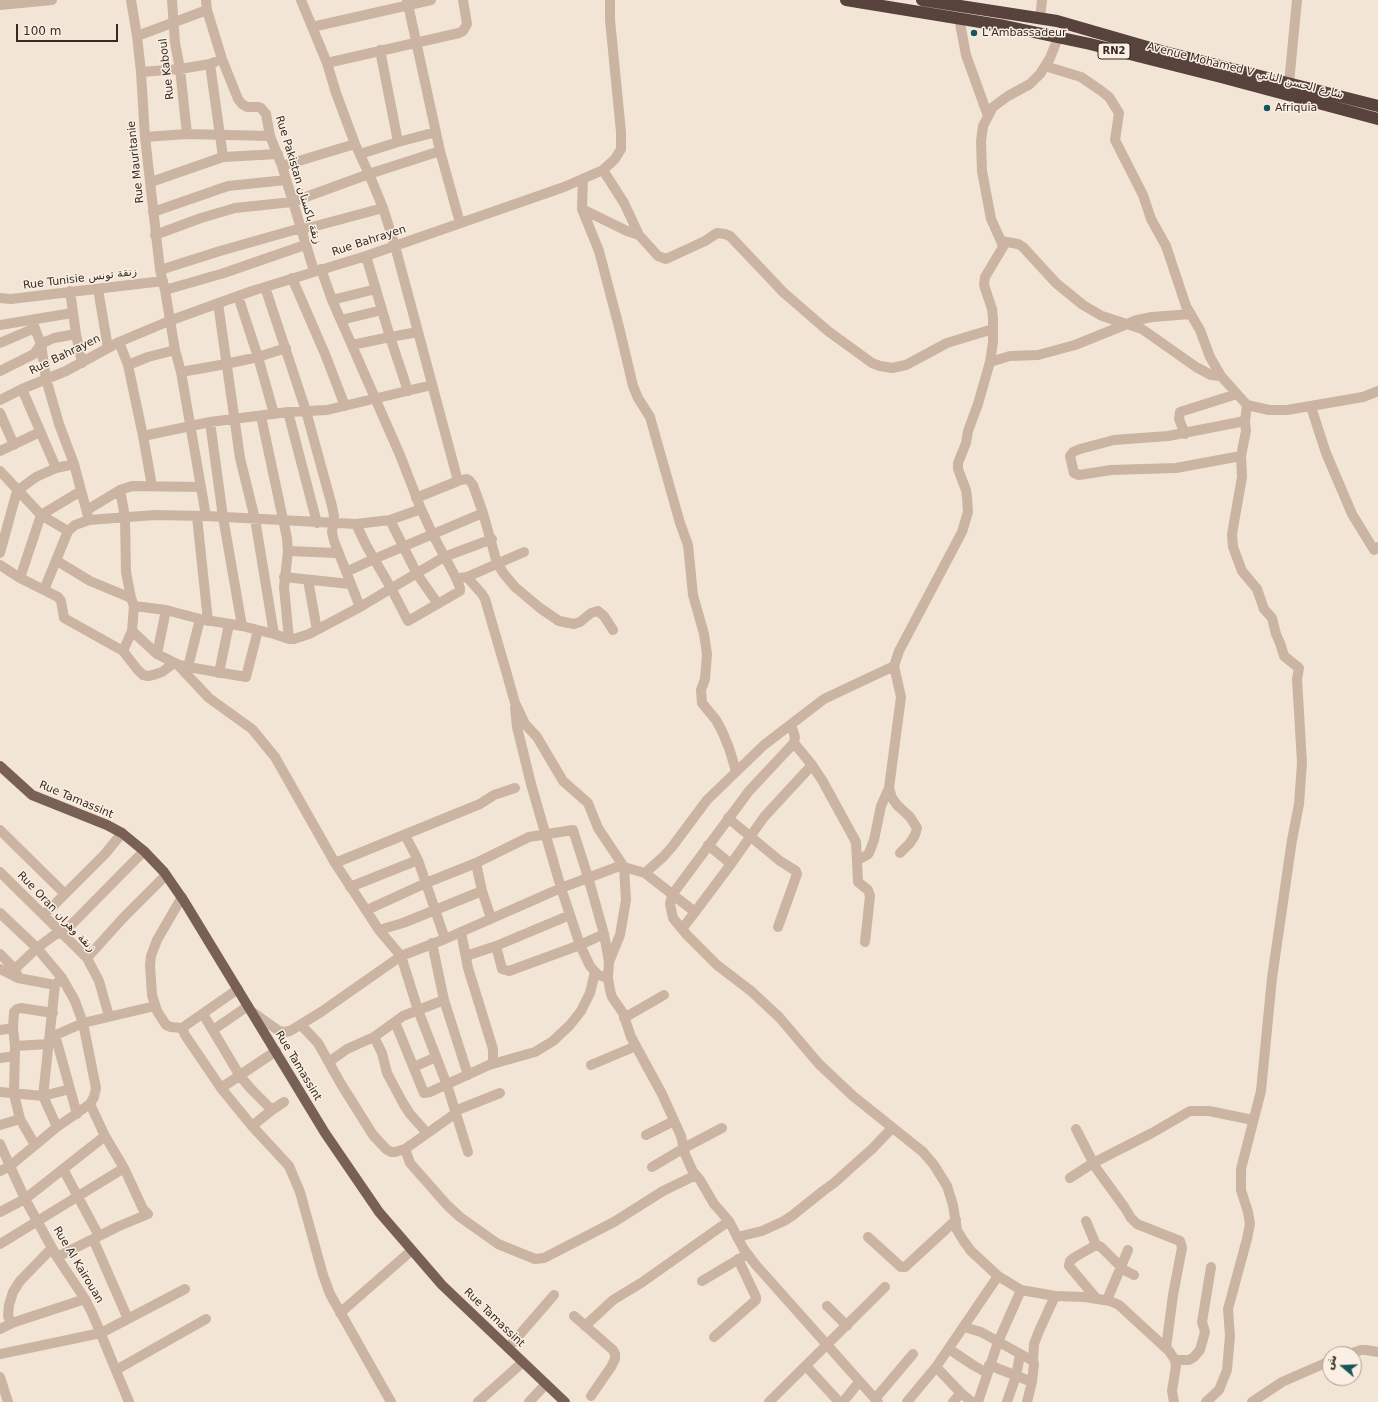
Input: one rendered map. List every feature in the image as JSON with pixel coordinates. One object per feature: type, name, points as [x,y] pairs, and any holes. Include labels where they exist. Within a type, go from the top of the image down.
[{"type":"highway","name":"Avenue Mohamed V شارع الحسن الثاني","points":[[846,0],[1005,26],[1214,75],[1378,119]]},
{"type":"highway","name":"Avenue Mohamed V شارع الحسن الثاني","points":[[922,0],[1057,21],[1161,51],[1378,106]]},
{"type":"main road","name":"Rue Tamassint","points":[[0,766],[32,795],[107,825],[122,833],[144,851],[182,897],[325,1133],[379,1212],[411,1251],[442,1285],[565,1402]]},
{"type":"street","points":[[1,3],[52,0]]},
{"type":"street","name":"Rue Mauritanie","points":[[131,0],[137,36],[155,235],[160,270],[191,427],[200,487],[204,620]]},
{"type":"street","name":"Rue Kaboul","points":[[172,0],[175,43],[180,68],[187,134]]},
{"type":"street","points":[[301,0],[327,62],[336,93],[356,144],[383,208],[458,481]]},
{"type":"street","points":[[312,27],[408,3],[432,0]]},
{"type":"street","points":[[327,62],[459,33],[467,24],[463,0]]},
{"type":"street","name":"Rue Bahrayen","points":[[604,0],[610,20]]},
{"type":"street","name":"Rue Bahrayen","points":[[0,400],[82,363],[119,342],[170,320],[292,278],[366,256],[564,187],[603,170],[615,160],[621,149],[621,132],[610,20],[610,0]]},
{"type":"street","points":[[1040,19],[1042,0]]},
{"type":"street","points":[[1289,83],[1297,0]]},
{"type":"street","points":[[408,3],[440,151],[460,222]]},
{"type":"street","points":[[137,36],[174,21],[207,5]]},
{"type":"street","name":"Rue Pakistan زنقة باكستان","points":[[207,5],[222,59],[238,99],[247,107],[258,107],[266,114],[270,136],[282,166],[305,245],[332,300],[376,398],[416,498],[433,535],[444,557],[461,577],[482,594],[485,599],[515,703]]},
{"type":"street","points":[[959,18],[966,55],[988,116]]},
{"type":"street","points":[[858,860],[869,853],[874,840],[881,806],[889,788],[901,697],[894,666],[899,651],[962,532],[968,512],[966,490],[958,469],[958,463],[978,404],[990,362],[993,342],[992,309],[984,285],[985,277],[1003,247],[1002,241],[991,219],[981,159],[983,126],[994,107],[1008,96],[1030,84],[1040,74],[1046,66],[1058,38]]},
{"type":"street","points":[[380,50],[398,142]]},
{"type":"street","points":[[140,72],[210,64],[222,59]]},
{"type":"street","points":[[210,64],[216,100],[219,134],[224,157]]},
{"type":"street","points":[[1046,66],[1081,77],[1109,97],[1118,113],[1115,140],[1143,195],[1151,219],[1166,246],[1186,306],[1200,330],[1210,357],[1221,376],[1247,405],[1269,410],[1311,407],[1363,397],[1378,391]]},
{"type":"street","points":[[360,154],[436,132]]},
{"type":"street","points":[[145,137],[187,134],[270,136]]},
{"type":"street","points":[[282,166],[356,144]]},
{"type":"street","points":[[155,235],[235,208],[292,202],[369,174],[440,151]]},
{"type":"street","points":[[151,182],[224,157],[278,154]]},
{"type":"street","points":[[603,170],[624,203],[639,235],[658,256],[666,259],[717,234],[725,234],[730,236],[782,292],[828,331],[872,363],[892,368],[906,365],[947,343],[993,328]]},
{"type":"street","points":[[583,179],[582,209],[599,251],[633,386],[638,398],[650,417],[676,509],[688,545],[693,595],[704,634],[707,654],[705,679],[701,690],[702,703],[716,720],[722,731],[736,771]]},
{"type":"street","points":[[153,212],[228,186],[286,180]]},
{"type":"street","points":[[160,270],[300,228],[312,228],[383,208]]},
{"type":"street","points":[[582,209],[627,231],[639,235]]},
{"type":"street","points":[[1002,241],[1018,244],[1023,247],[1056,283],[1083,304],[1102,316],[1142,329],[1205,372],[1211,375],[1221,376]]},
{"type":"street","name":"Rue Tunisie زنقة تونس","points":[[0,298],[12,299],[70,291],[164,286],[224,273],[305,245]]},
{"type":"street","points":[[366,256],[408,391]]},
{"type":"street","points":[[292,278],[325,354],[345,406]]},
{"type":"street","points":[[265,287],[306,411],[332,506],[334,516],[332,536],[337,553],[360,607]]},
{"type":"street","points":[[98,289],[108,348]]},
{"type":"street","points":[[332,300],[376,289]]},
{"type":"street","points":[[70,291],[72,313],[82,363]]},
{"type":"street","points":[[238,296],[258,357],[274,414]]},
{"type":"street","points":[[218,303],[240,458],[255,519],[274,634]]},
{"type":"street","points":[[341,320],[382,310]]},
{"type":"street","points":[[0,343],[34,324],[72,313]]},
{"type":"street","points":[[990,362],[1010,356],[1038,355],[1075,345],[1110,332],[1126,324],[1152,317],[1191,314]]},
{"type":"street","points":[[0,325],[34,324]]},
{"type":"street","points":[[34,324],[41,344],[46,379],[59,424],[74,464],[88,515]]},
{"type":"street","points":[[352,345],[418,332]]},
{"type":"street","points":[[0,371],[34,354],[41,344],[54,338],[76,334]]},
{"type":"street","points":[[119,342],[128,365],[152,486]]},
{"type":"street","points":[[181,372],[258,357],[286,348]]},
{"type":"street","points":[[128,365],[148,357],[175,350]]},
{"type":"street","points":[[143,436],[210,422],[288,412],[316,411],[345,406],[432,385]]},
{"type":"street","points":[[22,389],[56,468]]},
{"type":"street","points":[[1185,434],[1179,419],[1180,412],[1237,394]]},
{"type":"street","points":[[1206,1402],[1219,1390],[1227,1370],[1230,1336],[1228,1309],[1250,1224],[1241,1190],[1241,1169],[1261,1091],[1272,978],[1292,840],[1299,804],[1302,764],[1297,679],[1299,668],[1284,656],[1272,618],[1264,609],[1256,589],[1242,571],[1233,547],[1233,522],[1242,477],[1241,456],[1246,431],[1245,421],[1247,405]]},
{"type":"street","points":[[1311,407],[1326,453],[1352,514],[1374,550],[1378,547]]},
{"type":"street","points":[[288,412],[317,523]]},
{"type":"street","points":[[0,413],[14,445]]},
{"type":"street","points":[[261,416],[287,538],[288,551],[284,587],[290,639]]},
{"type":"street","points":[[1241,456],[1176,468],[1111,470],[1079,475],[1074,473],[1070,456],[1073,452],[1080,449],[1114,440],[1185,434],[1245,421]]},
{"type":"street","points":[[210,422],[223,517],[242,626]]},
{"type":"street","points":[[0,451],[40,432]]},
{"type":"street","points":[[0,553],[17,491],[36,477],[56,468],[74,464]]},
{"type":"street","points":[[0,471],[41,515],[68,531]]},
{"type":"street","points":[[416,498],[458,481],[466,479],[471,482],[492,540],[497,563],[515,587],[540,608],[560,621],[574,624],[580,622],[591,613],[598,611],[604,616],[613,630]]},
{"type":"street","points":[[44,590],[68,531],[120,490],[132,486],[200,487]]},
{"type":"street","points":[[120,490],[124,517],[126,572],[132,602],[132,631],[123,651]]},
{"type":"street","points":[[20,578],[41,515],[81,491]]},
{"type":"street","points":[[88,515],[124,517],[155,515],[202,516],[356,524],[390,520],[421,509]]},
{"type":"street","points":[[346,572],[483,513]]},
{"type":"street","points":[[390,520],[405,547],[417,574],[438,604]]},
{"type":"street","points":[[356,524],[408,621],[460,592],[461,577],[524,552]]},
{"type":"street","points":[[57,561],[90,581],[132,602],[204,620],[242,626],[290,639],[301,637],[317,630],[360,607],[444,557],[492,540]]},
{"type":"street","points":[[288,551],[337,553]]},
{"type":"street","points":[[0,565],[20,578],[58,597],[61,601],[64,618],[123,651],[143,675],[148,676],[162,672],[176,663]]},
{"type":"street","points":[[284,577],[350,584]]},
{"type":"street","points":[[308,580],[317,630]]},
{"type":"street","points":[[157,654],[166,610]]},
{"type":"street","points":[[188,667],[204,620]]},
{"type":"street","points":[[219,673],[229,624]]},
{"type":"street","points":[[132,631],[157,654],[176,663],[188,667],[246,677],[258,630]]},
{"type":"street","points":[[176,663],[209,698],[252,729],[276,757],[350,887],[367,910],[379,930],[401,956],[418,1010],[456,1112],[468,1152]]},
{"type":"street","points":[[645,873],[672,847],[707,800],[764,745],[824,700],[894,666]]},
{"type":"street","points":[[515,703],[517,727],[522,748],[561,888],[580,945],[590,966],[595,972],[598,975],[608,978]]},
{"type":"street","points":[[515,703],[525,724],[537,737],[563,781],[588,803],[598,828],[624,867],[626,900],[623,922],[609,962]]},
{"type":"street","points":[[791,725],[795,737],[794,743],[748,792],[672,895],[670,910],[673,918],[717,965],[751,991],[779,1016],[819,1064],[853,1096],[924,1152],[934,1164],[947,1186],[958,1230],[971,1251],[998,1276],[1021,1290],[1055,1296],[1096,1298],[1107,1300],[1119,1305],[1166,1348],[1175,1360],[1176,1366],[1172,1391],[1174,1402]]},
{"type":"street","points":[[794,743],[822,780],[856,842],[858,882],[868,890],[870,896],[865,942]]},
{"type":"street","points":[[682,929],[751,837],[764,817],[812,765]]},
{"type":"street","points":[[335,863],[480,804],[494,795],[515,788]]},
{"type":"street","points":[[889,788],[892,798],[910,817],[917,828],[910,843],[900,853]]},
{"type":"street","points":[[728,818],[780,860],[794,868],[797,874],[778,927]]},
{"type":"street","points":[[0,830],[64,894]]},
{"type":"street","points":[[367,910],[426,883],[476,863],[529,837],[573,830],[604,934],[609,962],[608,978],[612,998],[624,1018],[631,1037],[662,1094],[681,1136],[685,1154],[714,1204],[730,1221],[737,1237],[755,1264],[859,1382],[877,1400],[913,1354]]},
{"type":"street","points":[[44,915],[105,854],[122,833]]},
{"type":"street","points":[[406,835],[418,860],[445,939]]},
{"type":"street","points":[[708,845],[731,864]]},
{"type":"street","points":[[17,973],[37,948],[52,936],[73,923],[144,851]]},
{"type":"street","points":[[350,887],[418,860]]},
{"type":"street","points":[[476,863],[482,891],[491,918]]},
{"type":"street","points":[[213,1030],[250,1008],[279,1031],[285,1032],[301,1025],[401,956],[445,939],[561,888],[617,867],[624,867],[645,873],[695,912]]},
{"type":"street","name":"Rue Oran زنقة وهران","points":[[0,872],[87,958],[99,981],[109,1016]]},
{"type":"street","points":[[87,958],[124,917],[166,876]]},
{"type":"street","points":[[379,930],[404,923],[482,891]]},
{"type":"street","points":[[182,897],[157,940],[151,956],[152,995],[155,1006],[166,1025],[182,1028],[238,989]]},
{"type":"street","points":[[0,913],[37,948],[58,981],[74,1001],[83,1023],[95,1082],[94,1097],[90,1104],[57,1127],[10,1166],[0,1171]]},
{"type":"street","points":[[466,956],[496,946],[570,915]]},
{"type":"street","points":[[461,932],[466,956],[493,1049],[493,1062],[489,1066]]},
{"type":"street","points":[[496,946],[502,969],[509,971],[580,945],[604,934]]},
{"type":"street","points":[[432,943],[444,1000],[468,1075]]},
{"type":"street","points":[[0,954],[17,973]]},
{"type":"street","points":[[0,969],[58,981]]},
{"type":"street","points":[[395,1022],[424,1093],[430,1092],[489,1066],[535,1052],[553,1041],[570,1025],[581,1011],[590,993],[595,972]]},
{"type":"street","points":[[57,1127],[43,1096],[58,981]]},
{"type":"street","points":[[624,1018],[664,995]]},
{"type":"street","points":[[329,1062],[347,1049],[374,1037],[411,1012],[444,1000]]},
{"type":"street","points":[[0,1058],[15,1051],[51,1039],[83,1023],[155,1006]]},
{"type":"street","points":[[35,1145],[20,1119],[14,1094],[14,1012],[18,1009],[53,1013]]},
{"type":"street","points":[[203,1014],[240,1076],[272,1110]]},
{"type":"street","points":[[301,1025],[318,1043],[341,1084],[373,1135],[386,1149],[391,1152],[405,1149],[456,1112],[500,1093]]},
{"type":"street","points":[[0,1030],[13,1028]]},
{"type":"street","points":[[182,1028],[185,1035],[221,1088],[252,1126],[289,1166],[297,1182],[323,1275],[330,1294],[391,1402]]},
{"type":"street","points":[[374,1037],[382,1053],[387,1074],[403,1103],[410,1114],[427,1133]]},
{"type":"street","points":[[51,1039],[70,1089],[76,1114]]},
{"type":"street","points":[[591,1065],[636,1046]]},
{"type":"street","points":[[221,1088],[276,1051]]},
{"type":"street","points":[[414,1067],[436,1057]]},
{"type":"street","points":[[0,1092],[43,1096],[70,1089]]},
{"type":"street","points":[[252,1126],[284,1102]]},
{"type":"street","points":[[12,1323],[8,1316],[9,1305],[13,1292],[20,1281],[55,1253],[96,1238],[148,1214],[143,1209],[124,1168],[105,1136],[90,1104]]},
{"type":"street","points":[[1070,1178],[1093,1163],[1152,1133],[1190,1111],[1208,1111],[1254,1120]]},
{"type":"street","points":[[0,1125],[20,1119]]},
{"type":"street","points":[[646,1135],[674,1121]]},
{"type":"street","points":[[652,1167],[722,1128]]},
{"type":"street","points":[[737,1237],[762,1231],[784,1221],[793,1215],[834,1183],[873,1148],[892,1128]]},
{"type":"street","points":[[1076,1129],[1093,1163],[1125,1208],[1130,1218],[1137,1224],[1180,1241],[1182,1248],[1173,1295],[1166,1348]]},
{"type":"street","points":[[0,1212],[25,1199],[105,1136]]},
{"type":"street","name":"Rue Al Kairouan","points":[[0,1144],[25,1199],[55,1253],[85,1299],[129,1402]]},
{"type":"street","points":[[405,1149],[410,1162],[460,1218],[498,1244],[535,1259],[544,1258],[614,1222],[663,1191],[696,1174]]},
{"type":"street","points":[[63,1168],[78,1195],[128,1320]]},
{"type":"street","points":[[0,1244],[124,1168]]},
{"type":"street","points":[[868,1237],[901,1267],[905,1267],[956,1220]]},
{"type":"street","points":[[585,1326],[613,1300],[641,1283],[730,1221]]},
{"type":"street","points":[[1086,1221],[1096,1245],[1101,1247],[1121,1267],[1134,1275]]},
{"type":"street","points":[[1096,1245],[1075,1257],[1070,1261],[1069,1266],[1096,1298]]},
{"type":"street","points":[[1107,1300],[1128,1250]]},
{"type":"street","points":[[340,1313],[411,1251]]},
{"type":"street","points":[[702,1281],[748,1254]]},
{"type":"street","points":[[714,1337],[756,1300],[756,1297],[738,1260]]},
{"type":"street","points":[[1175,1360],[1189,1360],[1200,1350],[1205,1332],[1202,1322],[1211,1267]]},
{"type":"street","points":[[907,1402],[949,1349],[998,1276]]},
{"type":"street","points":[[770,1402],[886,1288]]},
{"type":"street","points":[[0,1354],[100,1333],[128,1320],[185,1289]]},
{"type":"street","points":[[978,1402],[998,1342],[1021,1290]]},
{"type":"street","points":[[508,1348],[554,1295]]},
{"type":"street","points":[[1027,1402],[1032,1382],[1034,1344],[1055,1296]]},
{"type":"street","points":[[0,1329],[12,1323],[85,1299]]},
{"type":"street","points":[[827,1306],[847,1326]]},
{"type":"street","points":[[574,1316],[613,1350],[615,1354],[616,1359],[591,1396]]},
{"type":"street","points":[[116,1370],[206,1319]]},
{"type":"street","points":[[964,1327],[981,1332],[1033,1361]]},
{"type":"street","points":[[949,1349],[973,1365],[1016,1376],[1032,1382]]},
{"type":"street","points":[[1362,1350],[1378,1352]]},
{"type":"street","points":[[1007,1402],[1016,1376],[1020,1355]]},
{"type":"street","points":[[478,1402],[523,1362]]},
{"type":"street","points":[[1252,1402],[1282,1382],[1322,1364]]},
{"type":"street","points":[[806,1366],[839,1402]]},
{"type":"street","points":[[936,1367],[961,1393],[972,1402]]},
{"type":"street","points":[[0,1377],[5,1397]]},
{"type":"street","points":[[843,1402],[859,1382]]},
{"type":"street","points":[[529,1402],[546,1384]]},
{"type":"street","points":[[953,1402],[961,1393]]},
{"type":"place","name":"L'Ambassadeur","points":[[974,33]]},
{"type":"place","name":"Afriquia","points":[[1267,108]]}]
